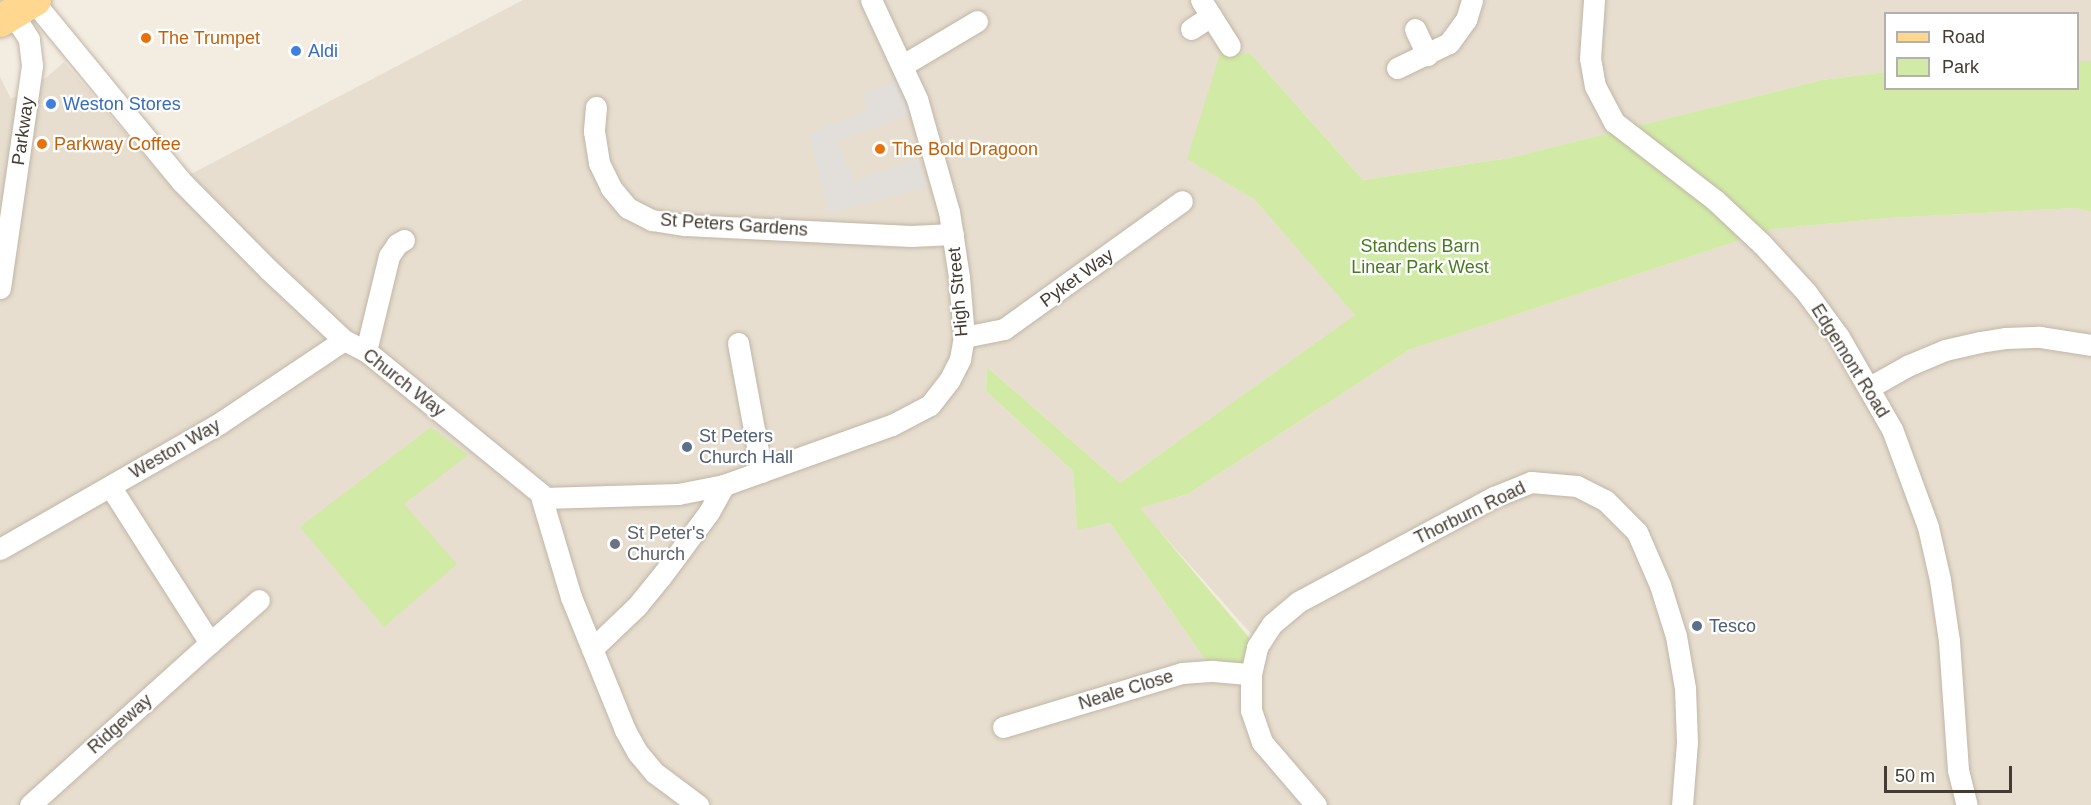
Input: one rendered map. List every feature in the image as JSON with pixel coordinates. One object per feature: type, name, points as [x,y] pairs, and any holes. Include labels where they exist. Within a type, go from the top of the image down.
[{"type":"street","name":"High Street","points":[[543,498],[678,494],[724,485],[892,425],[930,405],[949,381],[960,359],[964,337],[953,234],[928,134],[903,65],[870,0]]},
{"type":"street","points":[[1397,68],[1449,43],[1466,20],[1472,0]]},
{"type":"street","name":"Edgemont Road","points":[[1594,0],[1590,58],[1595,86],[1614,122],[1715,200],[1806,292],[1839,336],[1870,387],[1896,438],[1928,527],[1940,580],[1949,641],[1958,770],[1967,805]]},
{"type":"street","name":"Church Way","points":[[28,7],[102,87],[207,210],[344,340],[366,351],[535,487],[543,498],[572,597],[625,730],[638,753],[655,772],[698,805]]},
{"type":"street","name":"Parkway","points":[[0,288],[32,65],[28,39],[28,7]]},
{"type":"street","points":[[1191,29],[1206,8],[1230,46]]},
{"type":"street","points":[[903,65],[977,21]]},
{"type":"street","points":[[1415,30],[1427,55]]},
{"type":"street","name":"St Peters Gardens","points":[[596,107],[594,131],[597,153],[611,188],[628,208],[652,220],[685,225],[911,236],[953,234]]},
{"type":"street","name":"Pyket Way","points":[[964,337],[1004,329],[1182,201]]},
{"type":"street","points":[[366,351],[389,256],[404,240]]},
{"type":"street","points":[[1870,387],[1907,366],[1945,350],[1980,342],[2005,338],[2040,337],[2091,345]]},
{"type":"street","name":"Weston Way","points":[[0,549],[220,423],[344,340]]},
{"type":"street","points":[[738,343],[762,472]]},
{"type":"street","name":"Thorburn Road","points":[[1316,805],[1262,742],[1251,710],[1251,674],[1257,647],[1272,624],[1298,602],[1494,497],[1531,482],[1577,486],[1605,500],[1637,532],[1660,585],[1676,636],[1685,688],[1687,742],[1682,805]]},
{"type":"street","points":[[592,649],[637,606],[660,578],[709,512],[724,485]]},
{"type":"street","points":[[110,486],[210,643]]},
{"type":"street","name":"Ridgeway","points":[[30,805],[260,600]]},
{"type":"street","name":"Neale Close","points":[[1003,727],[1182,673],[1213,671],[1251,674]]},
{"type":"shaded area","points":[[523,0],[2091,0],[2091,61],[2079,61],[2079,12],[1884,12],[1884,72],[1822,80],[1509,158],[1363,180],[1250,53],[1188,159],[1255,200],[1356,315],[1120,483],[987,367],[986,391],[1073,471],[1077,529],[1110,523],[1213,671],[1254,637],[1139,508],[1188,494],[1409,350],[1774,229],[1889,218],[2076,208],[2091,212],[2091,805],[0,805],[0,77],[11,99],[47,77],[64,62],[170,185]]},
{"type":"shaded area","points":[[901,80],[914,113],[837,141],[853,181],[919,159],[927,186],[838,211],[828,210],[809,133],[866,111],[862,94]]},
{"type":"green space","name":"Standens Barn Linear Park West","points":[[1250,53],[1363,180],[1509,158],[1822,80],[1884,72],[1884,90],[2079,90],[2079,61],[2091,61],[2091,212],[2076,208],[1889,218],[1774,229],[1409,350],[1188,494],[1140,508],[1257,647],[1251,674],[1213,671],[1110,523],[1077,530],[1073,471],[986,391],[987,367],[1120,483],[1355,315],[1255,200],[1187,159],[1220,54]]},
{"type":"green space","points":[[431,427],[468,455],[404,504],[457,564],[384,627],[300,527]]},
{"type":"place","name":"The Trumpet","points":[[146,38]]},
{"type":"place","name":"Aldi","points":[[296,51]]},
{"type":"place","name":"Weston Stores","points":[[51,104]]},
{"type":"place","name":"Parkway Coffee","points":[[42,144]]},
{"type":"place","name":"The Bold Dragoon","points":[[880,149]]},
{"type":"place","name":"St Peters Church Hall","points":[[687,447]]},
{"type":"place","name":"St Peter's Church","points":[[615,544]]},
{"type":"place","name":"Tesco","points":[[1697,626]]}]
